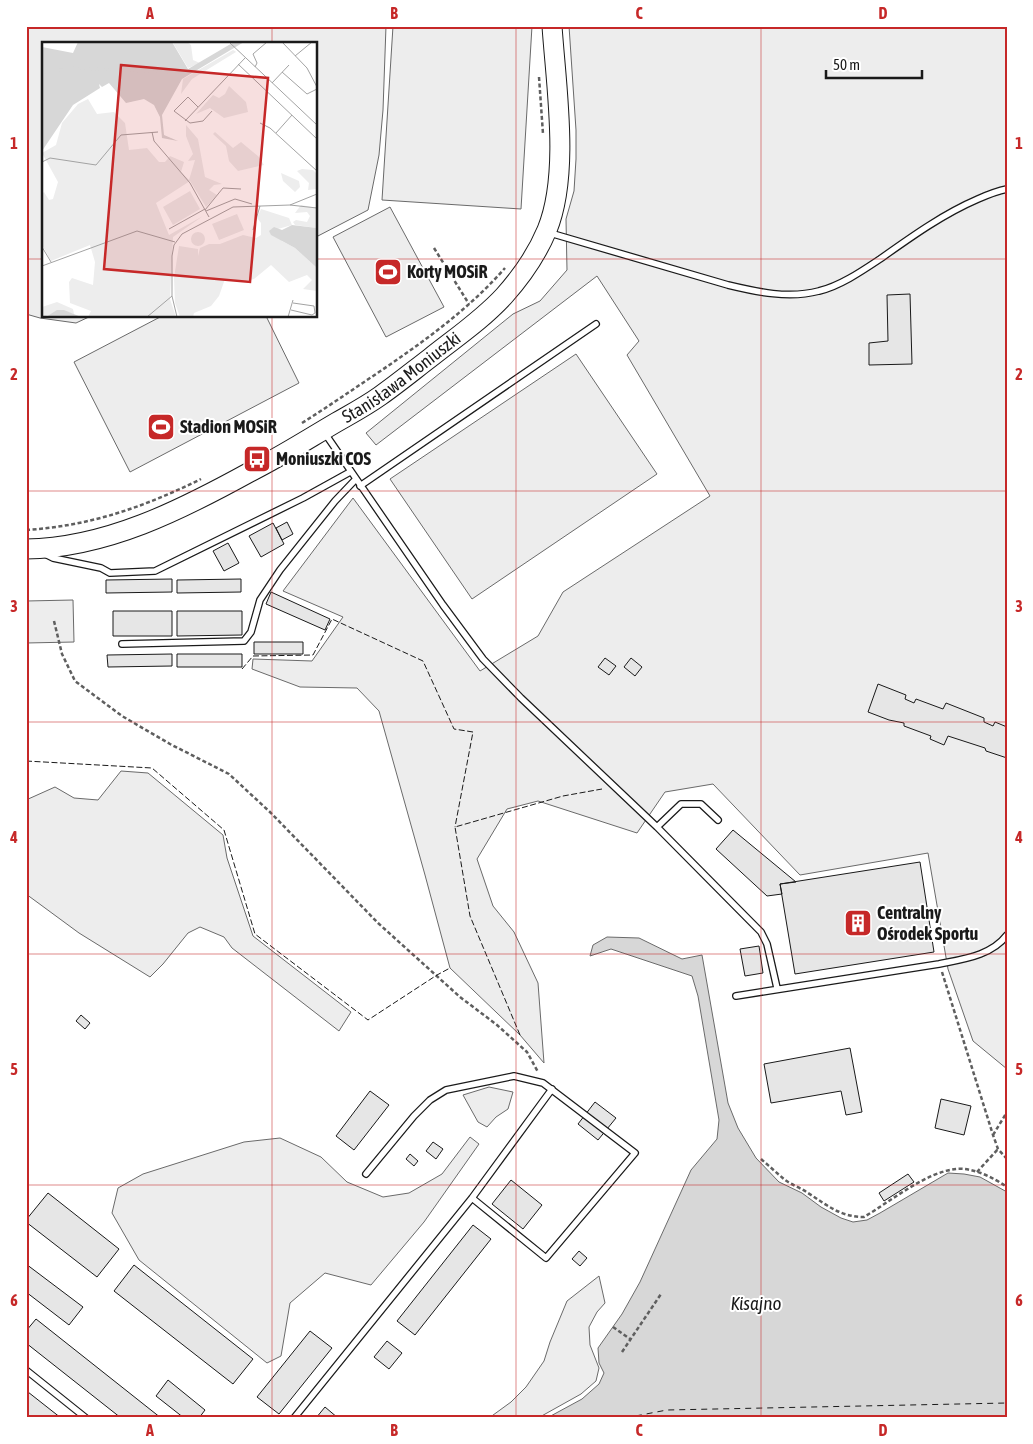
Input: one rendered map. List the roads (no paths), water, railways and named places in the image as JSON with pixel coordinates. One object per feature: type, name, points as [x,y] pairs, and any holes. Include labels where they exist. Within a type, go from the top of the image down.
[{"type":"main road","name":"Stanisława Moniuszki","points":[[30,549],[63,546],[120,532],[163,516],[218,490],[296,447],[379,397],[478,321],[504,295],[528,265],[546,232],[552,217],[556,198],[560,135],[552,26]]},
{"type":"lane","points":[[546,232],[728,285],[758,292],[805,293],[820,291],[848,278],[929,225],[962,206],[1007,189]]},
{"type":"lane","points":[[360,486],[596,324]]},
{"type":"lane","points":[[323,431],[355,480],[483,659],[761,932],[767,944],[778,988]]},
{"type":"lane","points":[[30,549],[53,558],[101,568],[110,573],[155,572],[303,498],[350,472]]},
{"type":"lane","points":[[122,644],[244,641],[251,632],[260,600],[280,570],[355,480]]},
{"type":"lane","points":[[657,828],[681,804],[701,804],[718,820]]},
{"type":"lane","points":[[736,996],[939,964],[972,957],[991,950],[1007,935]]},
{"type":"lane","points":[[366,1174],[414,1116],[430,1100],[446,1090],[514,1076],[543,1083],[635,1153],[546,1258],[472,1198]]},
{"type":"lane","points":[[294,1418],[472,1198],[552,1089]]},
{"type":"lane","points":[[26,1370],[86,1418]]},
{"type":"water","name":"Kisajno","points":[[607,937],[639,938],[682,959],[702,955],[728,1103],[738,1128],[756,1158],[779,1182],[802,1193],[821,1207],[841,1218],[853,1222],[867,1220],[948,1173],[980,1177],[1007,1192],[1007,1418],[547,1418],[582,1399],[599,1384],[604,1373],[599,1363],[598,1348],[622,1314],[640,1282],[691,1170],[717,1139],[719,1120],[698,996],[692,976],[611,949],[590,956],[593,945]]},
{"type":"place","name":"Korty MOSiR","points":[[388,272]]},
{"type":"place","name":"Stadion MOSiR","points":[[161,427]]},
{"type":"place","name":"Moniuszki COS","points":[[257,459]]},
{"type":"place","name":"Centralny Ośrodek Sportu","points":[[858,923]]}]
